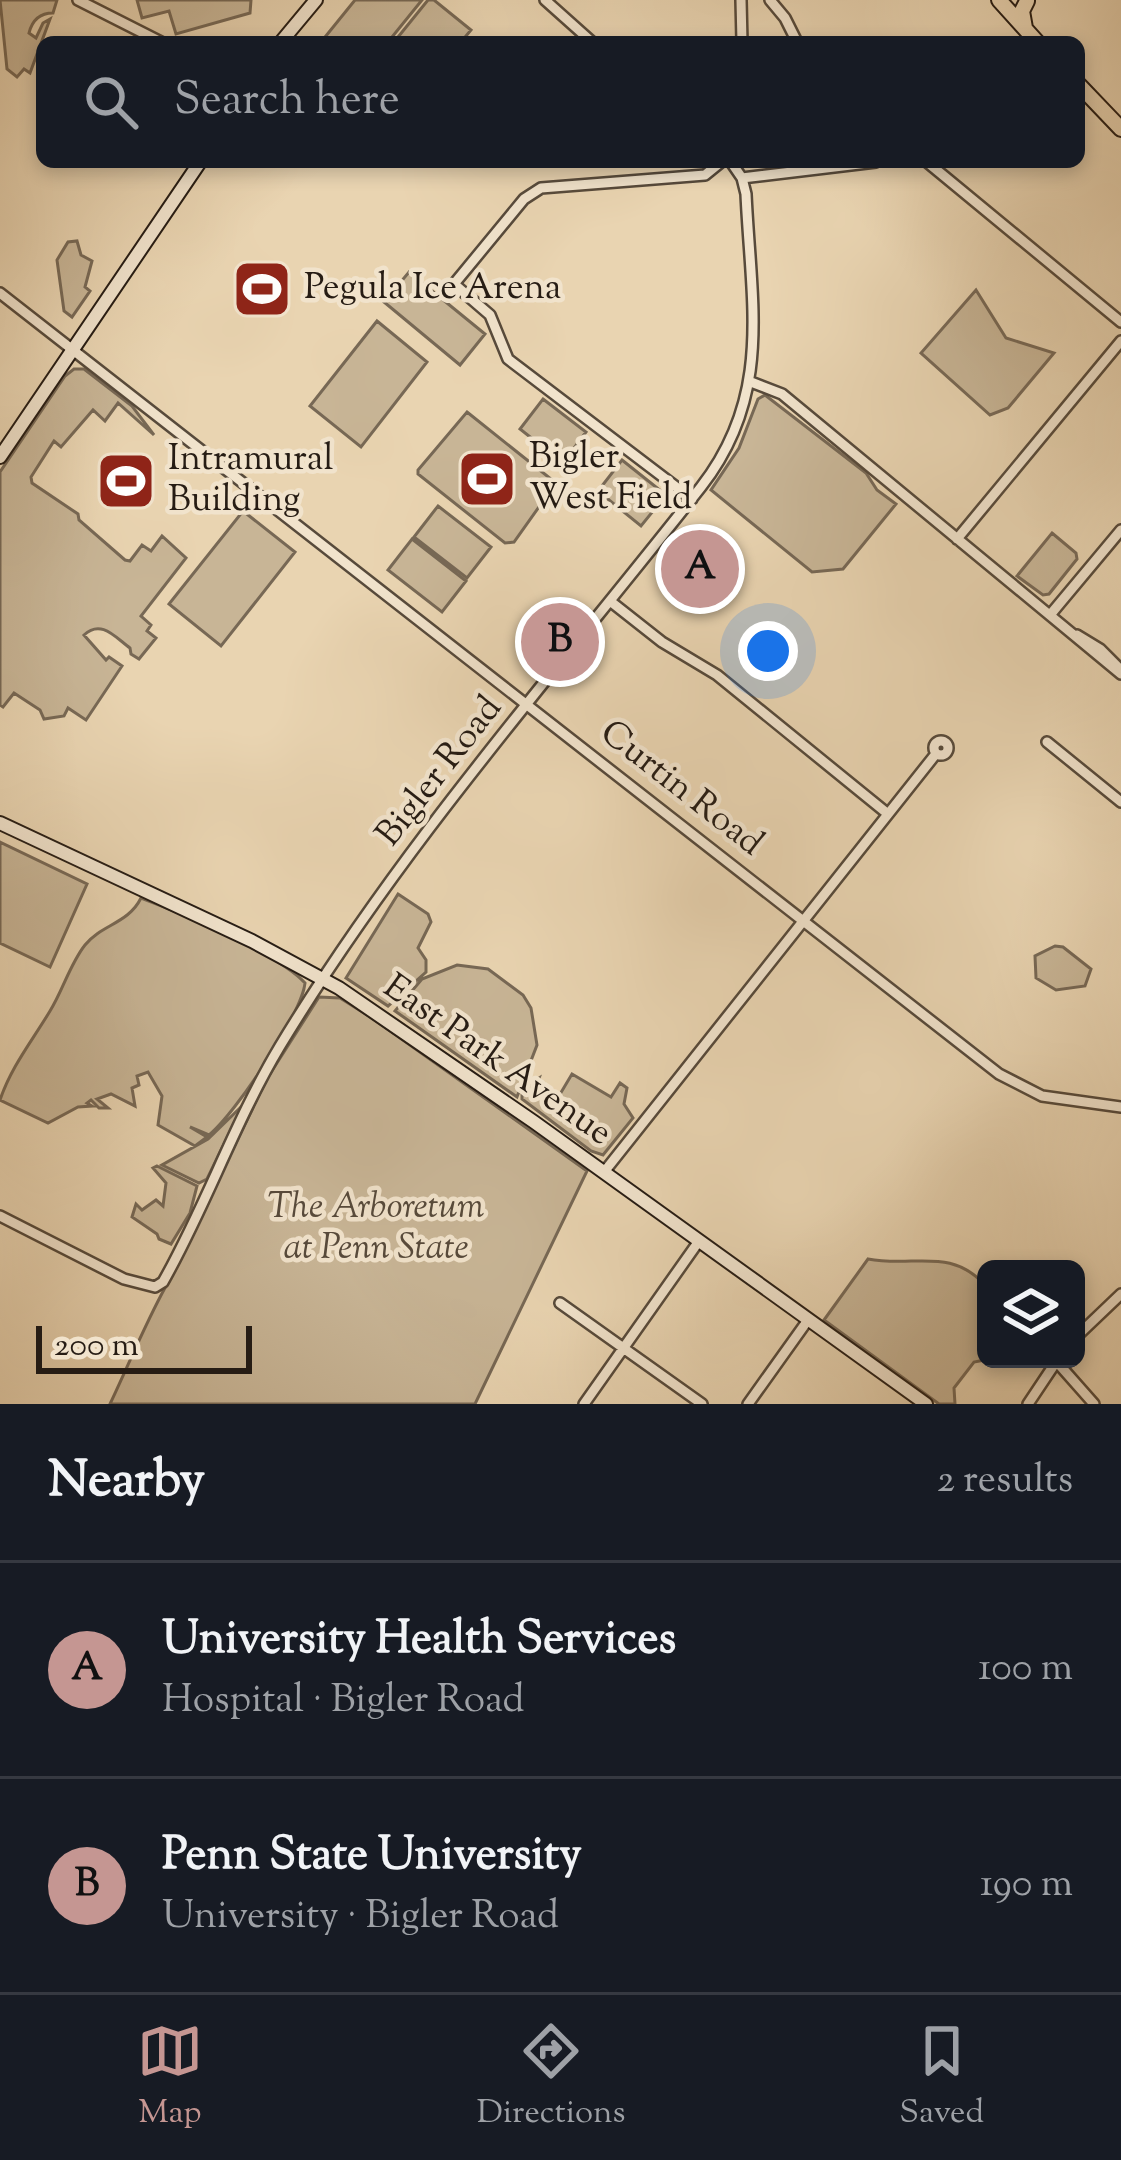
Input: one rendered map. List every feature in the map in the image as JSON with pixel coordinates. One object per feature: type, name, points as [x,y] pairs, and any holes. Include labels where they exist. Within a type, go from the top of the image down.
[{"type":"main road","points":[[285,36],[316,0]]},
{"type":"main road","points":[[999,0],[1031,36]]},
{"type":"main road","points":[[1012,0],[1028,0],[1022,14],[1024,28]]},
{"type":"main road","points":[[1085,91],[1121,129]]},
{"type":"main road","points":[[0,457],[196,168]]},
{"type":"main road","name":"East Park Avenue","points":[[0,823],[253,941],[381,1014],[926,1404]]},
{"type":"street","points":[[78,0],[149,36]]},
{"type":"street","points":[[544,0],[585,36]]},
{"type":"street","points":[[741,0],[742,36]]},
{"type":"street","points":[[770,0],[794,36]]},
{"type":"street","points":[[692,499],[508,359],[490,315],[454,284],[523,200],[541,188],[705,175],[714,168]]},
{"type":"street","name":"Bigler Road","points":[[0,1216],[124,1279],[160,1286],[272,1061],[405,860],[730,445],[751,382],[747,214],[742,178],[735,168]]},
{"type":"street","points":[[742,178],[826,168]]},
{"type":"street","points":[[934,168],[1121,322]]},
{"type":"street","name":"Curtin Road","points":[[0,293],[1012,1083],[1053,1099],[1121,1107]]},
{"type":"street","points":[[957,539],[1121,341]]},
{"type":"street","points":[[751,382],[782,394],[1050,616],[1100,649],[1121,672]]},
{"type":"street","points":[[1050,616],[1121,530]]},
{"type":"street","points":[[610,601],[662,642],[717,675],[888,814]]},
{"type":"street","points":[[1047,742],[1121,802]]},
{"type":"street","points":[[604,1172],[936,754]]},
{"type":"street","points":[[584,1404],[699,1240]]},
{"type":"street","points":[[1085,1328],[1121,1294]]},
{"type":"street","points":[[560,1303],[702,1404]]},
{"type":"street","points":[[748,1404],[808,1320]]},
{"type":"street","points":[[1028,1404],[1052,1368]]},
{"type":"street","points":[[1064,1368],[1094,1404]]},
{"type":"green space","points":[[0,0],[57,0],[53,13],[40,16],[30,29],[36,38],[36,57],[30,73],[24,69],[17,77],[7,69]]},
{"type":"green space","points":[[137,0],[251,0],[250,13],[176,34],[169,11],[142,18]]},
{"type":"green space","points":[[355,0],[422,0],[393,36],[326,36]]},
{"type":"green space","points":[[428,0],[471,30],[466,36],[399,36]]},
{"type":"green space","points":[[50,19],[44,36],[37,36],[43,23]]},
{"type":"green space","points":[[77,241],[81,255],[92,261],[85,287],[90,291],[72,317],[64,311],[57,260],[68,242]]},
{"type":"green space","points":[[409,272],[485,334],[460,365],[384,302]]},
{"type":"green space","points":[[976,290],[1006,338],[1054,353],[1008,408],[990,415],[921,353]]},
{"type":"green space","points":[[377,321],[427,362],[361,447],[310,406]]},
{"type":"green space","points":[[74,369],[84,369],[132,406],[154,435],[118,403],[105,421],[93,410],[61,447],[54,441],[31,477],[32,483],[78,514],[125,560],[130,561],[142,545],[151,551],[162,536],[186,558],[141,616],[156,638],[139,659],[108,631],[96,629],[84,635],[106,660],[109,657],[122,666],[86,720],[68,708],[64,716],[44,719],[40,710],[14,693],[0,705],[0,472]]},
{"type":"green space","points":[[765,395],[866,473],[877,490],[896,504],[843,569],[812,572],[711,490],[739,448],[758,399]]},
{"type":"green space","points":[[543,399],[586,432],[563,463],[520,429]]},
{"type":"green space","name":"Bigler West Field","points":[[467,412],[556,483],[514,542],[505,543],[418,474]]},
{"type":"green space","points":[[622,460],[666,495],[641,526],[598,491]]},
{"type":"green space","points":[[438,506],[491,547],[467,578],[414,537]]},
{"type":"green space","points":[[243,511],[295,552],[221,646],[169,604]]},
{"type":"green space","points":[[1052,533],[1077,559],[1049,594],[1043,595],[1017,576]]},
{"type":"green space","points":[[412,539],[466,581],[442,612],[388,570]]},
{"type":"green space","points":[[0,842],[87,884],[50,967],[0,943]]},
{"type":"green space","points":[[398,894],[428,914],[431,922],[418,948],[426,960],[426,972],[388,1006],[346,978]]},
{"type":"green space","points":[[141,898],[252,947],[305,983],[280,1039],[235,1107],[209,1135],[190,1127],[207,1137],[195,1146],[158,1125],[162,1096],[148,1072],[137,1076],[139,1085],[132,1088],[135,1106],[111,1094],[97,1099],[108,1108],[99,1108],[91,1100],[87,1103],[92,1106],[78,1107],[48,1123],[0,1100],[80,952]]},
{"type":"green space","points":[[1055,946],[1091,969],[1085,986],[1056,990],[1036,978],[1035,956]]},
{"type":"green space","points":[[457,965],[488,969],[523,995],[531,1008],[537,1045],[517,1097],[395,1011],[422,979]]},
{"type":"green space","name":"The Arboretum at Penn State","points":[[319,997],[340,998],[372,1018],[587,1171],[475,1404],[110,1404],[268,1077]]},
{"type":"green space","points":[[572,1074],[611,1097],[620,1083],[627,1088],[624,1104],[633,1118],[603,1155],[522,1099],[522,1088],[539,1078],[533,1093],[553,1106]]},
{"type":"green space","points":[[243,1105],[207,1179],[199,1183],[162,1165],[208,1139]]},
{"type":"green space","points":[[153,1168],[197,1186],[190,1213],[171,1244],[132,1217],[136,1204],[142,1210],[156,1200],[163,1206],[166,1183]]},
{"type":"green space","points":[[868,1259],[945,1262],[977,1278],[977,1361],[954,1388],[955,1404],[939,1404],[824,1320]]},
{"type":"place","name":"Pegula Ice Arena","points":[[262,289]]},
{"type":"place","name":"Bigler West Field","points":[[487,479]]},
{"type":"place","name":"Intramural Building","points":[[126,481]]},
{"type":"place","name":"University Health Services","points":[[700,569]]},
{"type":"place","name":"Penn State University","points":[[560,642]]}]
